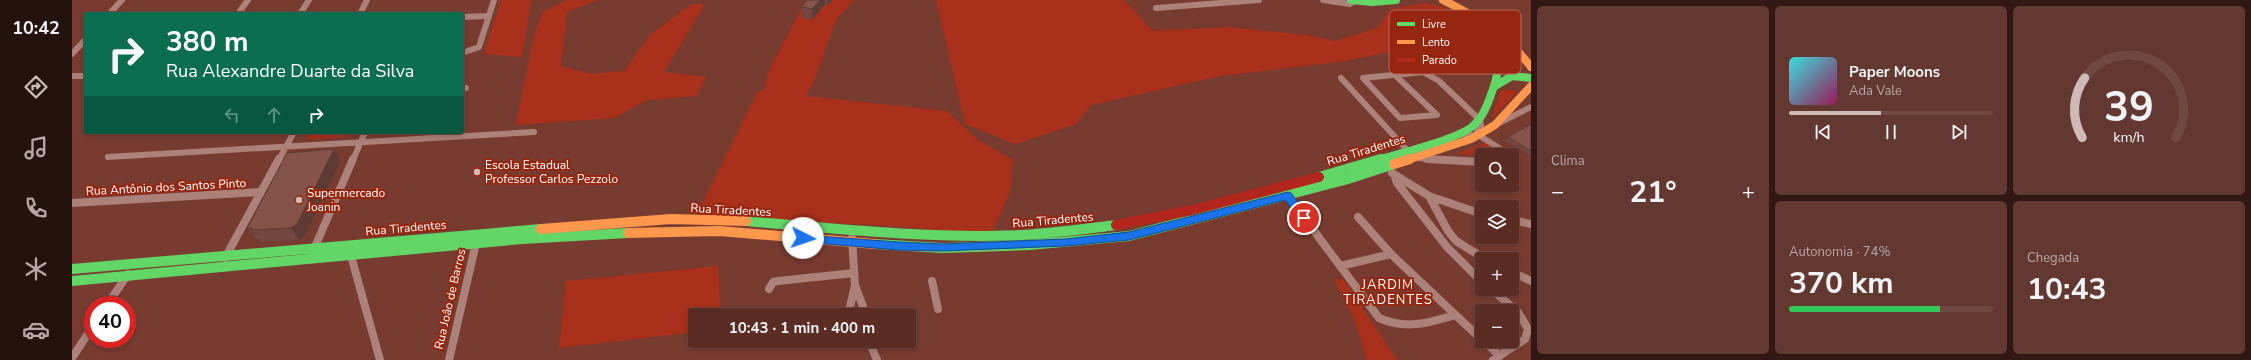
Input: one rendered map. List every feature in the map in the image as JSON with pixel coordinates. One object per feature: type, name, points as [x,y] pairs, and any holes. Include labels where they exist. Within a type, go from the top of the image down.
[{"type":"street","points":[[111,12],[122,0]]},
{"type":"street","points":[[239,12],[248,0]]},
{"type":"street","points":[[301,12],[309,0]]},
{"type":"street","points":[[361,12],[367,0]]},
{"type":"street","points":[[464,53],[479,48],[494,0]]},
{"type":"street","points":[[1156,8],[1259,0]]},
{"type":"street","points":[[1323,0],[1350,4],[1353,0],[1372,2],[1396,0]]},
{"type":"street","points":[[1443,0],[1459,10]]},
{"type":"street","points":[[464,17],[488,16]]},
{"type":"street","points":[[72,54],[84,41]]},
{"type":"street","points":[[1521,54],[1531,67]]},
{"type":"street","points":[[1395,75],[1434,110],[1437,115],[1399,117],[1363,78],[1403,74]]},
{"type":"street","points":[[1428,74],[1439,81],[1480,120],[1482,125],[1477,132],[1480,136]]},
{"type":"street","name":"Rua Tiradentes","points":[[994,242],[1105,228],[1255,194],[1458,134],[1480,120],[1494,86],[1495,74]]},
{"type":"street","points":[[72,76],[84,76]]},
{"type":"street","points":[[1494,86],[1502,79],[1512,76],[1531,78]]},
{"type":"street","points":[[1341,78],[1407,150]]},
{"type":"street","name":"Rua Tiradentes","points":[[1495,126],[1531,86]]},
{"type":"street","points":[[1467,106],[1485,111]]},
{"type":"street","name":"Rua Tiradentes","points":[[72,281],[217,270],[476,243],[597,234],[704,231],[761,235],[932,237],[994,242],[1065,243],[1129,236],[1288,196],[1414,158],[1480,136],[1495,126],[1531,107]]},
{"type":"street","points":[[108,157],[534,132]]},
{"type":"street","points":[[217,270],[293,134]]},
{"type":"street","points":[[314,248],[364,134]]},
{"type":"street","points":[[1458,134],[1480,136],[1498,148]]},
{"type":"street","name":"Rua Tiradentes","points":[[1414,158],[1475,162]]},
{"type":"street","points":[[1384,167],[1429,196],[1475,212]]},
{"type":"street","points":[[1394,174],[1397,183],[1436,235],[1464,267],[1475,276]]},
{"type":"street","points":[[1281,187],[1374,312],[1386,321],[1410,327],[1455,315]]},
{"type":"street","name":"Rua Antônio dos Santos Pinto","points":[[72,203],[261,192]]},
{"type":"street","points":[[1255,194],[1263,202]]},
{"type":"street","points":[[1429,196],[1448,230],[1456,241],[1475,253]]},
{"type":"street","points":[[1358,216],[1391,254],[1475,333]]},
{"type":"street","points":[[693,231],[698,219]]},
{"type":"street","name":"Rua Tiradentes","points":[[72,269],[603,224],[698,219],[763,224],[852,237]]},
{"type":"street","points":[[704,231],[709,219]]},
{"type":"street","points":[[1519,221],[1531,224]]},
{"type":"street","points":[[597,234],[603,224]]},
{"type":"street","points":[[761,235],[763,224]]},
{"type":"street","points":[[850,307],[854,285],[852,237]]},
{"type":"street","name":"Rua Joâo de Barros","points":[[448,360],[476,243]]},
{"type":"street","points":[[1340,266],[1391,254]]},
{"type":"street","points":[[351,256],[380,360]]},
{"type":"street","points":[[113,296],[135,264]]},
{"type":"street","points":[[769,289],[773,282],[778,280],[854,272]]},
{"type":"street","points":[[1519,275],[1531,281]]},
{"type":"street","points":[[932,281],[938,309]]},
{"type":"street","points":[[854,285],[864,308]]},
{"type":"street","points":[[1489,348],[1497,358],[1525,339],[1528,329],[1518,312],[1499,296]]},
{"type":"street","points":[[72,358],[84,340]]},
{"type":"street","points":[[872,348],[876,360]]},
{"type":"shaded area","points":[[501,0],[531,0],[522,57],[484,54]]},
{"type":"shaded area","points":[[566,0],[597,0],[567,12],[561,66],[591,74],[624,71],[650,35],[691,4],[705,4],[664,72],[706,77],[696,96],[647,100],[614,118],[516,125],[533,40],[542,13]]},
{"type":"shaded area","points":[[806,0],[854,0],[837,18],[813,83],[806,96],[947,111],[977,139],[1013,160],[1010,192],[991,235],[890,226],[696,216],[758,91],[764,91],[769,70]]},
{"type":"shaded area","points":[[936,0],[1124,0],[1153,31],[1228,27],[1307,35],[1335,41],[1377,28],[1389,12],[1389,52],[1346,61],[1221,76],[1091,105],[1076,124],[1015,144],[965,124]]},
{"type":"shaded area","points":[[1425,3],[1447,8],[1449,10],[1390,10]]},
{"type":"shaded area","points":[[1501,90],[1518,91],[1491,120]]},
{"type":"shaded area","points":[[306,134],[356,134],[338,138],[307,139]]},
{"type":"shaded area","points":[[1488,141],[1498,148],[1475,148],[1475,155],[1457,154]]},
{"type":"shaded area","points":[[718,266],[721,308],[688,308],[688,333],[559,348],[566,281]]},
{"type":"shaded area","points":[[1334,279],[1343,279],[1397,360],[1367,360],[1355,320]]},
{"type":"building","points":[[807,0],[820,0],[812,9],[802,7]]},
{"type":"building","points":[[1531,124],[1531,151],[1508,137]]},
{"type":"building","points":[[334,149],[297,224],[291,228],[252,230],[252,228],[247,228],[287,153]]},
{"type":"traffic: fast","points":[[1351,0],[1372,2],[1396,0]]},
{"type":"traffic: fast","points":[[1319,177],[1441,141],[1472,127],[1485,112],[1497,79],[1497,74]]},
{"type":"traffic: fast","points":[[1495,86],[1512,76],[1531,78]]},
{"type":"traffic: fast","points":[[875,244],[943,248],[1029,245],[1129,236],[1348,179],[1394,164]]},
{"type":"traffic: fast","points":[[746,221],[931,235],[977,236],[1023,235],[1116,225]]},
{"type":"traffic: fast","points":[[72,269],[541,229]]},
{"type":"traffic: fast","points":[[72,281],[522,239],[628,233]]},
{"type":"traffic: slow","points":[[1443,0],[1461,10]]},
{"type":"traffic: slow","points":[[1521,54],[1531,67]]},
{"type":"traffic: slow","points":[[1394,164],[1471,139],[1495,125],[1531,86]]},
{"type":"traffic: slow","points":[[541,229],[671,219],[746,221]]},
{"type":"traffic: slow","points":[[628,233],[719,231],[875,244]]},
{"type":"traffic: jam","points":[[1116,225],[1193,210],[1319,177]]},
{"type":"place","name":"Escola Estadual Professor Carlos Pezzolo","points":[[477,172]]},
{"type":"place","name":"Supermercado Joanin","points":[[299,200]]},
{"type":"district","name":"JARDIM TIRADENTES","points":[[1388,292]]},
{"type":"route","points":[[803,238],[898,246],[943,248],[1065,243],[1129,236],[1288,196],[1304,218]]}]
